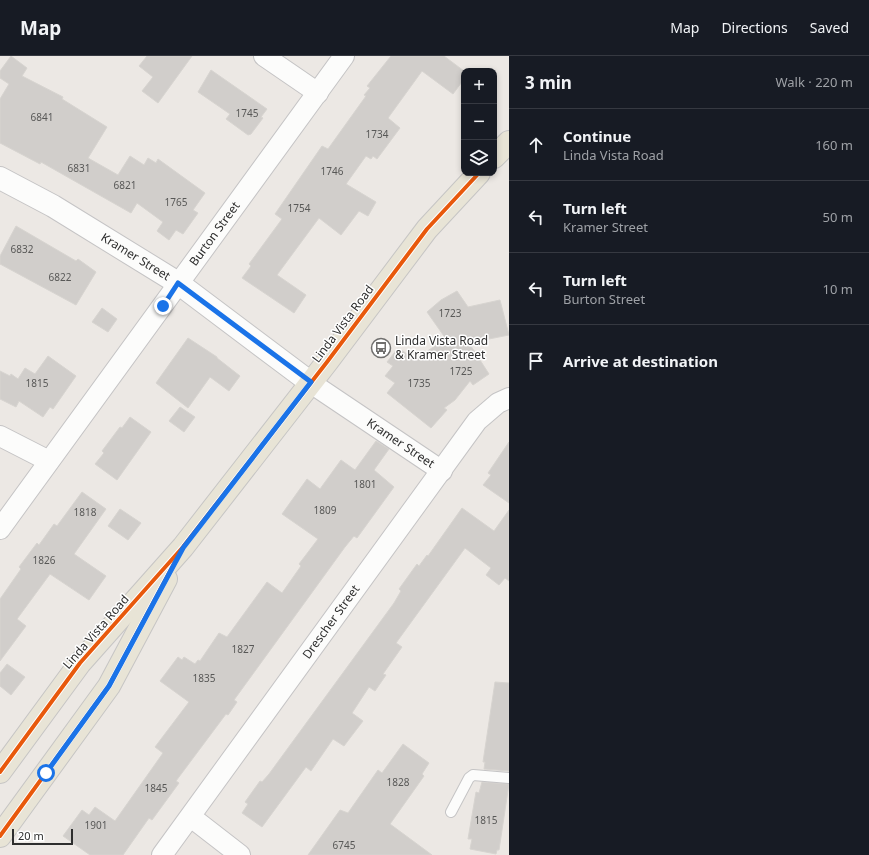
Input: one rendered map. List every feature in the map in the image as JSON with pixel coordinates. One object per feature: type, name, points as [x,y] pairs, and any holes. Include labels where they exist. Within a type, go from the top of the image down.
[{"type":"main road","points":[[497,154],[509,142]]},
{"type":"main road","name":"Linda Vista Road","points":[[0,772],[80,663],[183,548],[427,229],[476,176]]},
{"type":"main road","name":"Linda Vista Road","points":[[0,836],[109,686],[183,548]]},
{"type":"street","points":[[264,56],[318,93]]},
{"type":"street","name":"Burton Street","points":[[0,529],[344,56]]},
{"type":"street","name":"Kramer Street","points":[[0,178],[53,206],[178,283],[311,382],[442,471]]},
{"type":"street","name":"Drescher Street","points":[[162,855],[477,421],[498,403],[509,398]]},
{"type":"street","points":[[0,436],[49,461]]},
{"type":"street","points":[[191,817],[240,855]]},
{"type":"lane","points":[[451,812],[469,778],[473,775],[509,778]]},
{"type":"building","points":[[11,56],[27,68],[22,76],[63,97],[62,99],[107,127],[88,158],[118,175],[130,156],[144,165],[148,158],[156,163],[158,159],[205,193],[193,210],[198,213],[183,234],[176,230],[169,240],[157,231],[163,222],[137,203],[131,213],[41,162],[40,164],[0,143],[0,99],[9,84],[0,78],[0,71]]},
{"type":"building","points":[[147,56],[192,56],[158,103],[142,91],[153,77],[139,66]]},
{"type":"building","points":[[391,56],[444,56],[461,69],[461,83],[453,94],[422,71],[388,118],[400,128],[377,159],[373,156],[371,159],[366,156],[346,184],[376,202],[368,216],[359,211],[341,235],[319,218],[277,275],[306,295],[294,313],[242,278],[251,266],[249,264],[282,219],[275,214],[322,146],[328,149],[366,96],[364,95],[370,88],[367,86]]},
{"type":"building","points":[[211,70],[267,109],[261,117],[263,118],[251,134],[248,135],[226,119],[230,114],[198,92]]},
{"type":"building","points":[[16,226],[76,261],[78,259],[96,272],[76,305],[0,264],[0,256]]},
{"type":"building","points":[[457,291],[468,307],[500,300],[509,335],[469,343],[489,374],[473,385],[470,381],[455,400],[444,408],[447,410],[431,428],[387,393],[395,383],[385,376],[393,366],[387,362],[398,348],[415,359],[446,339],[427,312],[441,300]]},
{"type":"building","points":[[102,308],[117,319],[108,332],[92,322]]},
{"type":"building","points":[[188,338],[217,357],[240,376],[229,391],[210,377],[188,408],[156,383]]},
{"type":"building","points":[[48,356],[76,376],[53,409],[50,407],[43,417],[19,401],[16,407],[0,399],[0,371],[10,376],[11,374],[18,379],[25,368],[35,374]]},
{"type":"building","points":[[180,407],[195,417],[184,432],[169,421]]},
{"type":"building","points":[[130,417],[151,432],[117,480],[95,464],[104,453],[102,451],[120,427],[122,428]]},
{"type":"building","points":[[376,441],[389,449],[374,470],[394,487],[357,538],[354,536],[345,547],[234,700],[237,702],[228,715],[226,714],[176,781],[179,783],[152,820],[149,818],[123,855],[90,855],[63,836],[82,810],[89,815],[95,807],[115,821],[163,753],[155,747],[189,702],[160,681],[178,657],[182,660],[184,657],[195,664],[198,660],[200,661],[219,633],[227,637],[267,582],[282,593],[301,566],[299,564],[318,539],[282,514],[307,479],[320,489],[341,460],[355,470]]},
{"type":"building","points":[[509,442],[509,503],[483,485],[491,475],[488,473]]},
{"type":"building","points":[[82,492],[106,509],[74,554],[106,576],[89,600],[50,574],[17,619],[26,626],[0,661],[0,599],[21,569],[19,567],[37,543],[39,545],[54,524],[57,526]]},
{"type":"building","points":[[462,508],[494,531],[509,510],[509,581],[505,578],[499,585],[486,575],[491,568],[465,548],[396,643],[402,647],[383,674],[386,675],[375,691],[369,687],[352,713],[363,721],[344,746],[333,739],[311,771],[306,767],[262,827],[242,813],[248,804],[245,802],[260,781],[262,782],[269,774],[394,603],[401,591],[399,589],[417,564],[419,566],[427,555],[428,556]]},
{"type":"building","points":[[120,509],[141,523],[128,540],[108,526]]},
{"type":"building","points":[[7,664],[25,677],[11,695],[0,686],[0,673]]},
{"type":"building","points":[[495,682],[509,683],[509,771],[484,769],[485,762],[483,762]]},
{"type":"building","points":[[403,744],[429,763],[422,774],[424,776],[390,824],[432,855],[308,855],[340,810],[348,813],[378,770],[382,773]]},
{"type":"building","points":[[482,782],[509,784],[499,850],[497,850],[496,854],[470,849],[472,839],[468,839],[476,792],[479,793]]},
{"type":"cycle path","points":[[0,772],[80,663],[183,547],[327,362],[427,229],[476,176]]},
{"type":"cycle path","points":[[0,836],[109,686],[175,562]]},
{"type":"place","name":"Linda Vista Road & Kramer Street","points":[[381,348]]},
{"type":"route","points":[[46,773],[109,686],[183,548],[311,382],[278,359],[178,283],[163,306]]}]
